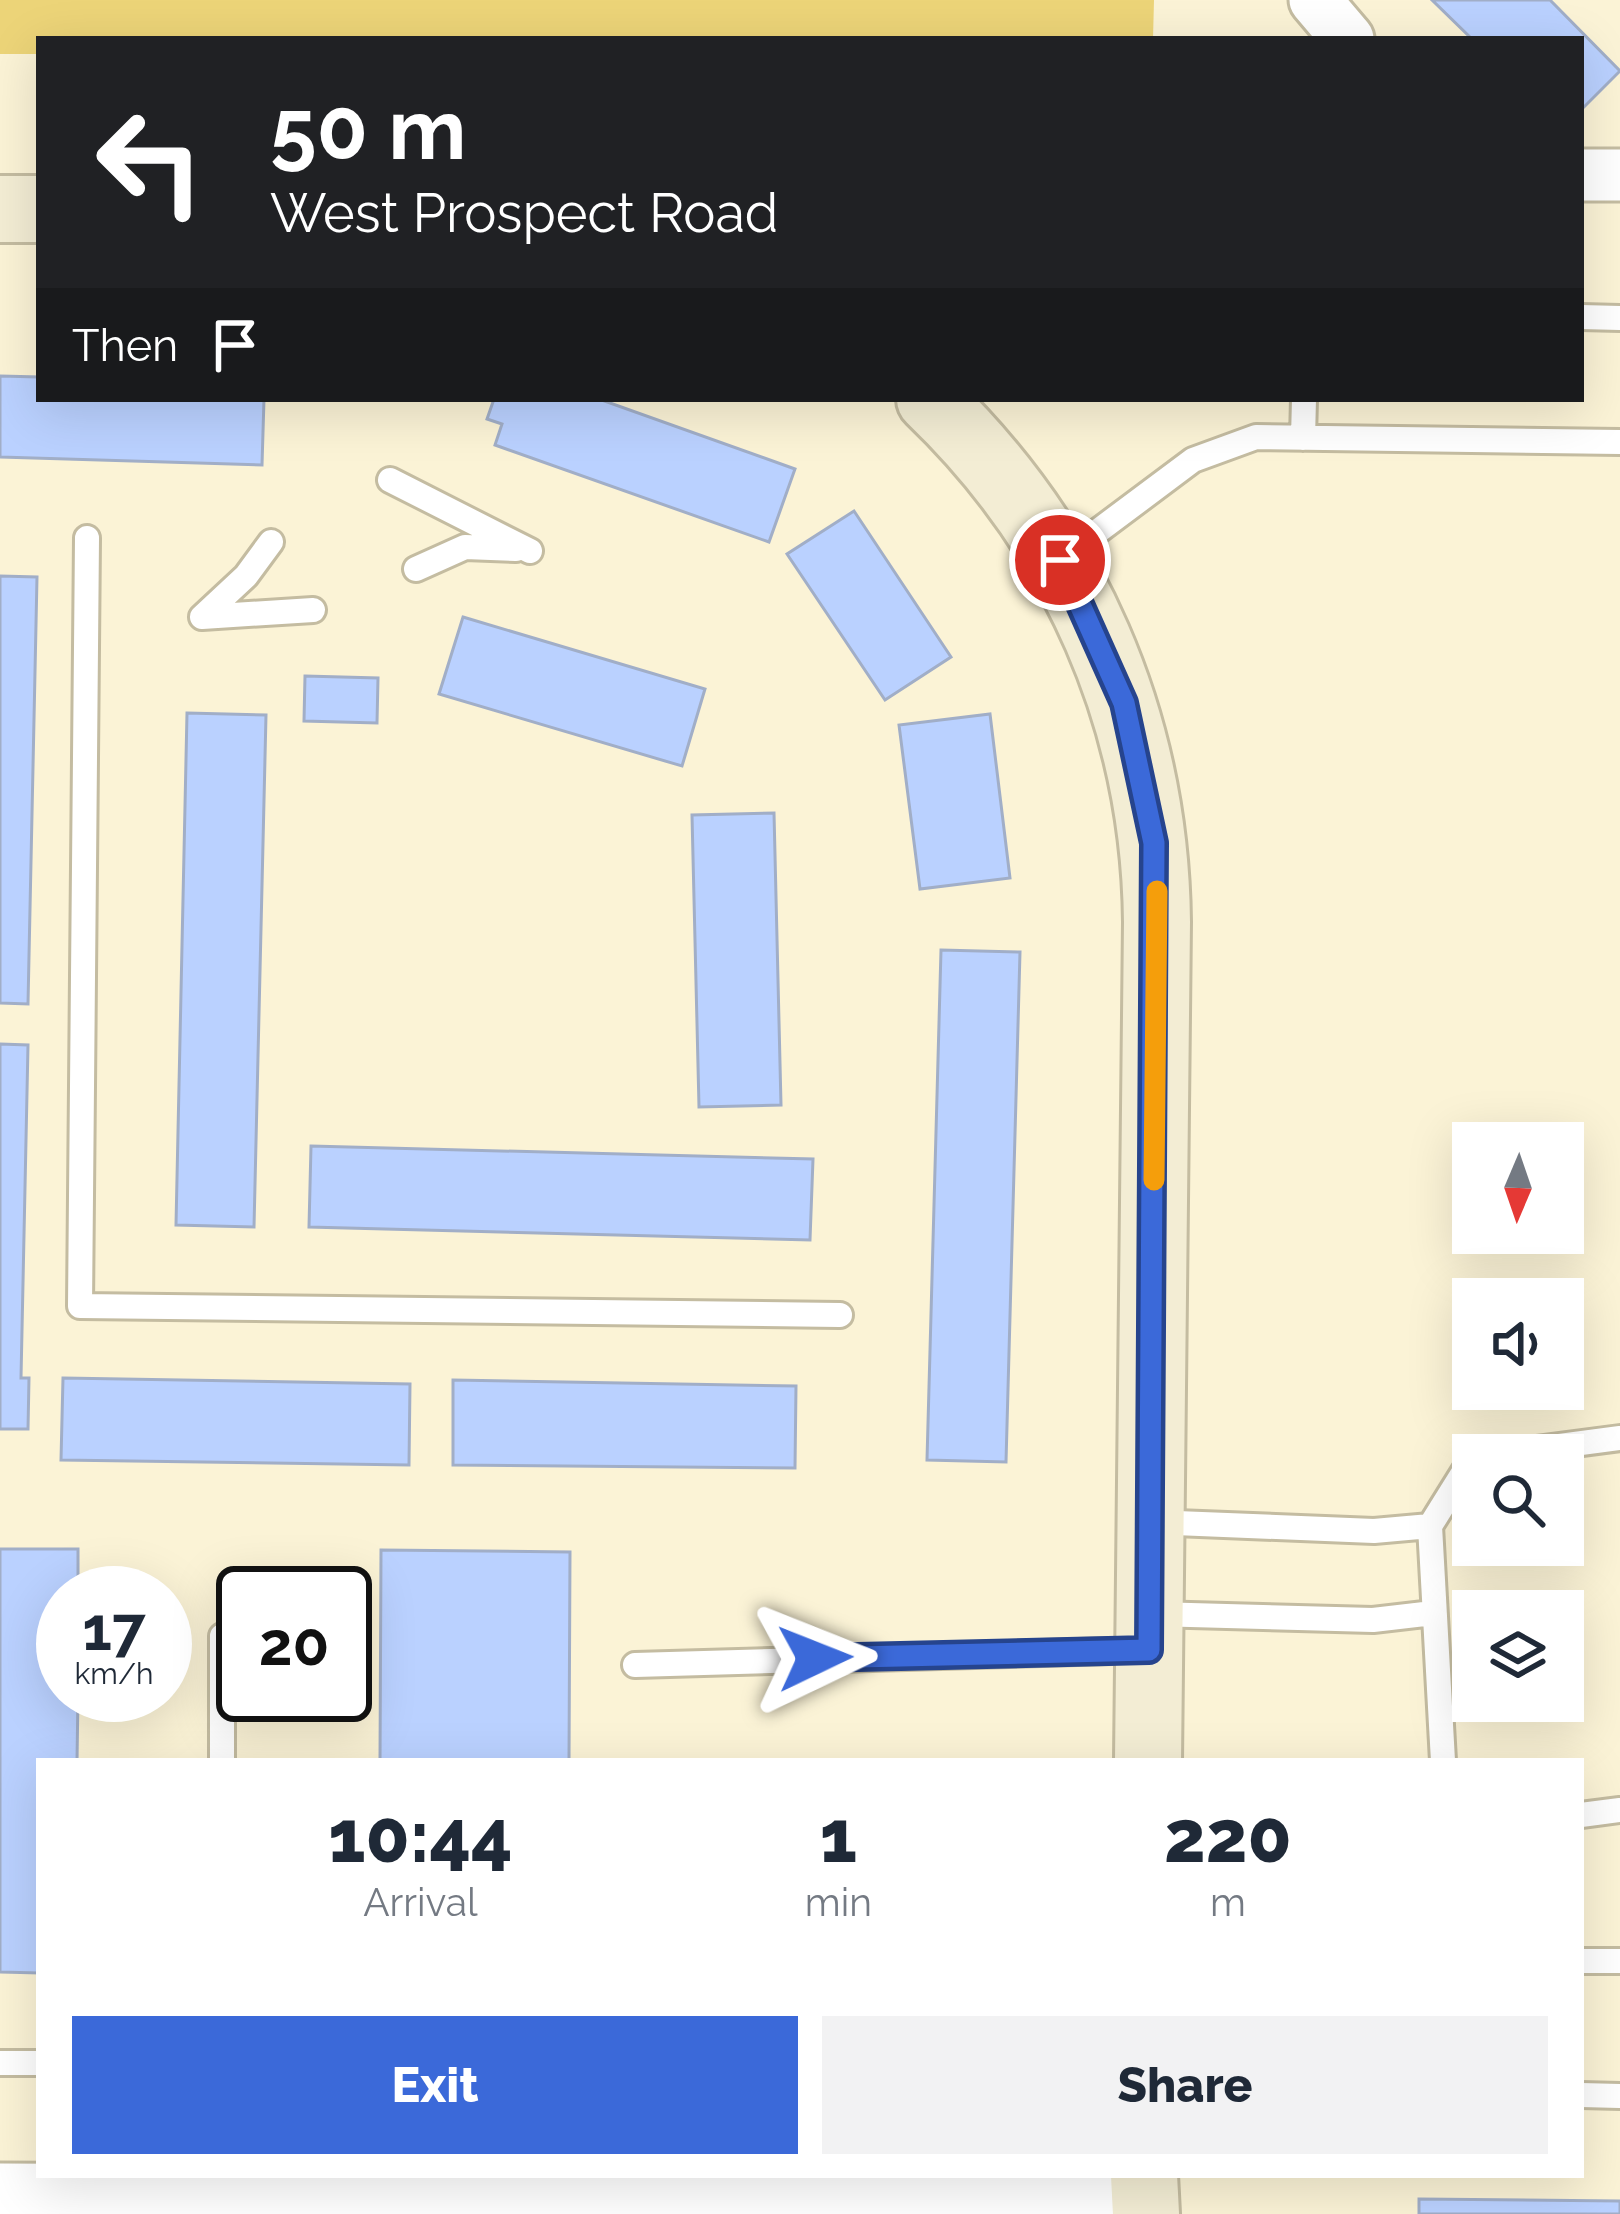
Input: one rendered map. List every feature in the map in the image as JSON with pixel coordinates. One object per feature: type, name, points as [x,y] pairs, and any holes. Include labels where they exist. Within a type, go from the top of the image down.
[{"type":"main road","points":[[0,209],[36,209]]},
{"type":"main road","points":[[933,402],[980,449],[1060,560],[1124,703],[1154,843],[1148,1758]]},
{"type":"street","points":[[1315,0],[1345,36]]},
{"type":"street","points":[[1584,175],[1620,175]]},
{"type":"street","points":[[0,2189],[236,2194],[690,2183],[913,2203],[1145,2195]]},
{"type":"lane","points":[[1584,317],[1620,318]]},
{"type":"lane","points":[[1303,438],[1304,402]]},
{"type":"lane","points":[[1060,560],[1193,460],[1256,437],[1620,442]]},
{"type":"lane","points":[[390,480],[530,551],[465,547],[416,569]]},
{"type":"lane","points":[[87,538],[80,1306],[839,1315]]},
{"type":"lane","points":[[271,542],[247,576],[202,617],[313,610]]},
{"type":"lane","points":[[1584,1443],[1620,1438]]},
{"type":"lane","points":[[1443,1758],[1430,1526],[1452,1491]]},
{"type":"lane","points":[[1150,1522],[1374,1532],[1430,1526]]},
{"type":"lane","points":[[635,1665],[1373,1620],[1433,1612]]},
{"type":"lane","points":[[222,1722],[222,1758]]},
{"type":"lane","points":[[1584,1815],[1620,1810]]},
{"type":"lane","points":[[1584,1961],[1620,1961]]},
{"type":"lane","points":[[0,2063],[36,2063]]},
{"type":"lane","points":[[1584,2095],[1620,2096]]},
{"type":"shaded area","points":[[0,0],[1154,0],[1153,36],[36,36],[36,54],[0,54]]},
{"type":"building","points":[[1432,0],[1550,0],[1620,71],[1584,107],[1584,36],[1469,36]]},
{"type":"building","points":[[0,376],[36,377],[36,402],[264,402],[262,465],[0,457]]},
{"type":"building","points":[[493,402],[607,402],[795,469],[769,542],[495,445],[502,424],[487,419]]},
{"type":"building","points":[[854,511],[951,657],[885,700],[787,554]]},
{"type":"building","points":[[0,576],[37,577],[28,1004],[0,1003]]},
{"type":"building","points":[[463,617],[705,689],[682,766],[439,694]]},
{"type":"building","points":[[305,676],[378,678],[377,723],[304,721]]},
{"type":"building","points":[[187,713],[266,715],[254,1227],[176,1225]]},
{"type":"building","points":[[990,714],[1010,878],[920,889],[899,725]]},
{"type":"building","points":[[774,813],[781,1105],[699,1107],[692,815]]},
{"type":"building","points":[[941,950],[1020,952],[1006,1462],[927,1460]]},
{"type":"building","points":[[0,1044],[28,1045],[21,1378],[29,1378],[28,1429],[0,1429]]},
{"type":"building","points":[[311,1146],[813,1159],[810,1240],[309,1227]]},
{"type":"building","points":[[63,1378],[410,1384],[409,1465],[61,1460]]},
{"type":"building","points":[[453,1380],[796,1386],[795,1468],[453,1465]]},
{"type":"building","points":[[0,1549],[78,1549],[78,1566],[36,1566],[36,1722],[78,1722],[77,1758],[36,1758],[36,1973],[0,1972]]},
{"type":"building","points":[[381,1550],[570,1552],[569,1758],[380,1758]]},
{"type":"building","points":[[1419,2199],[1620,2201],[1620,2214],[1419,2214]]},
{"type":"slow traffic","points":[[1154,1180],[1157,891]]},
{"type":"route","points":[[815,1658],[1149,1650],[1154,843],[1135,736],[1113,669],[1060,560]]}]
